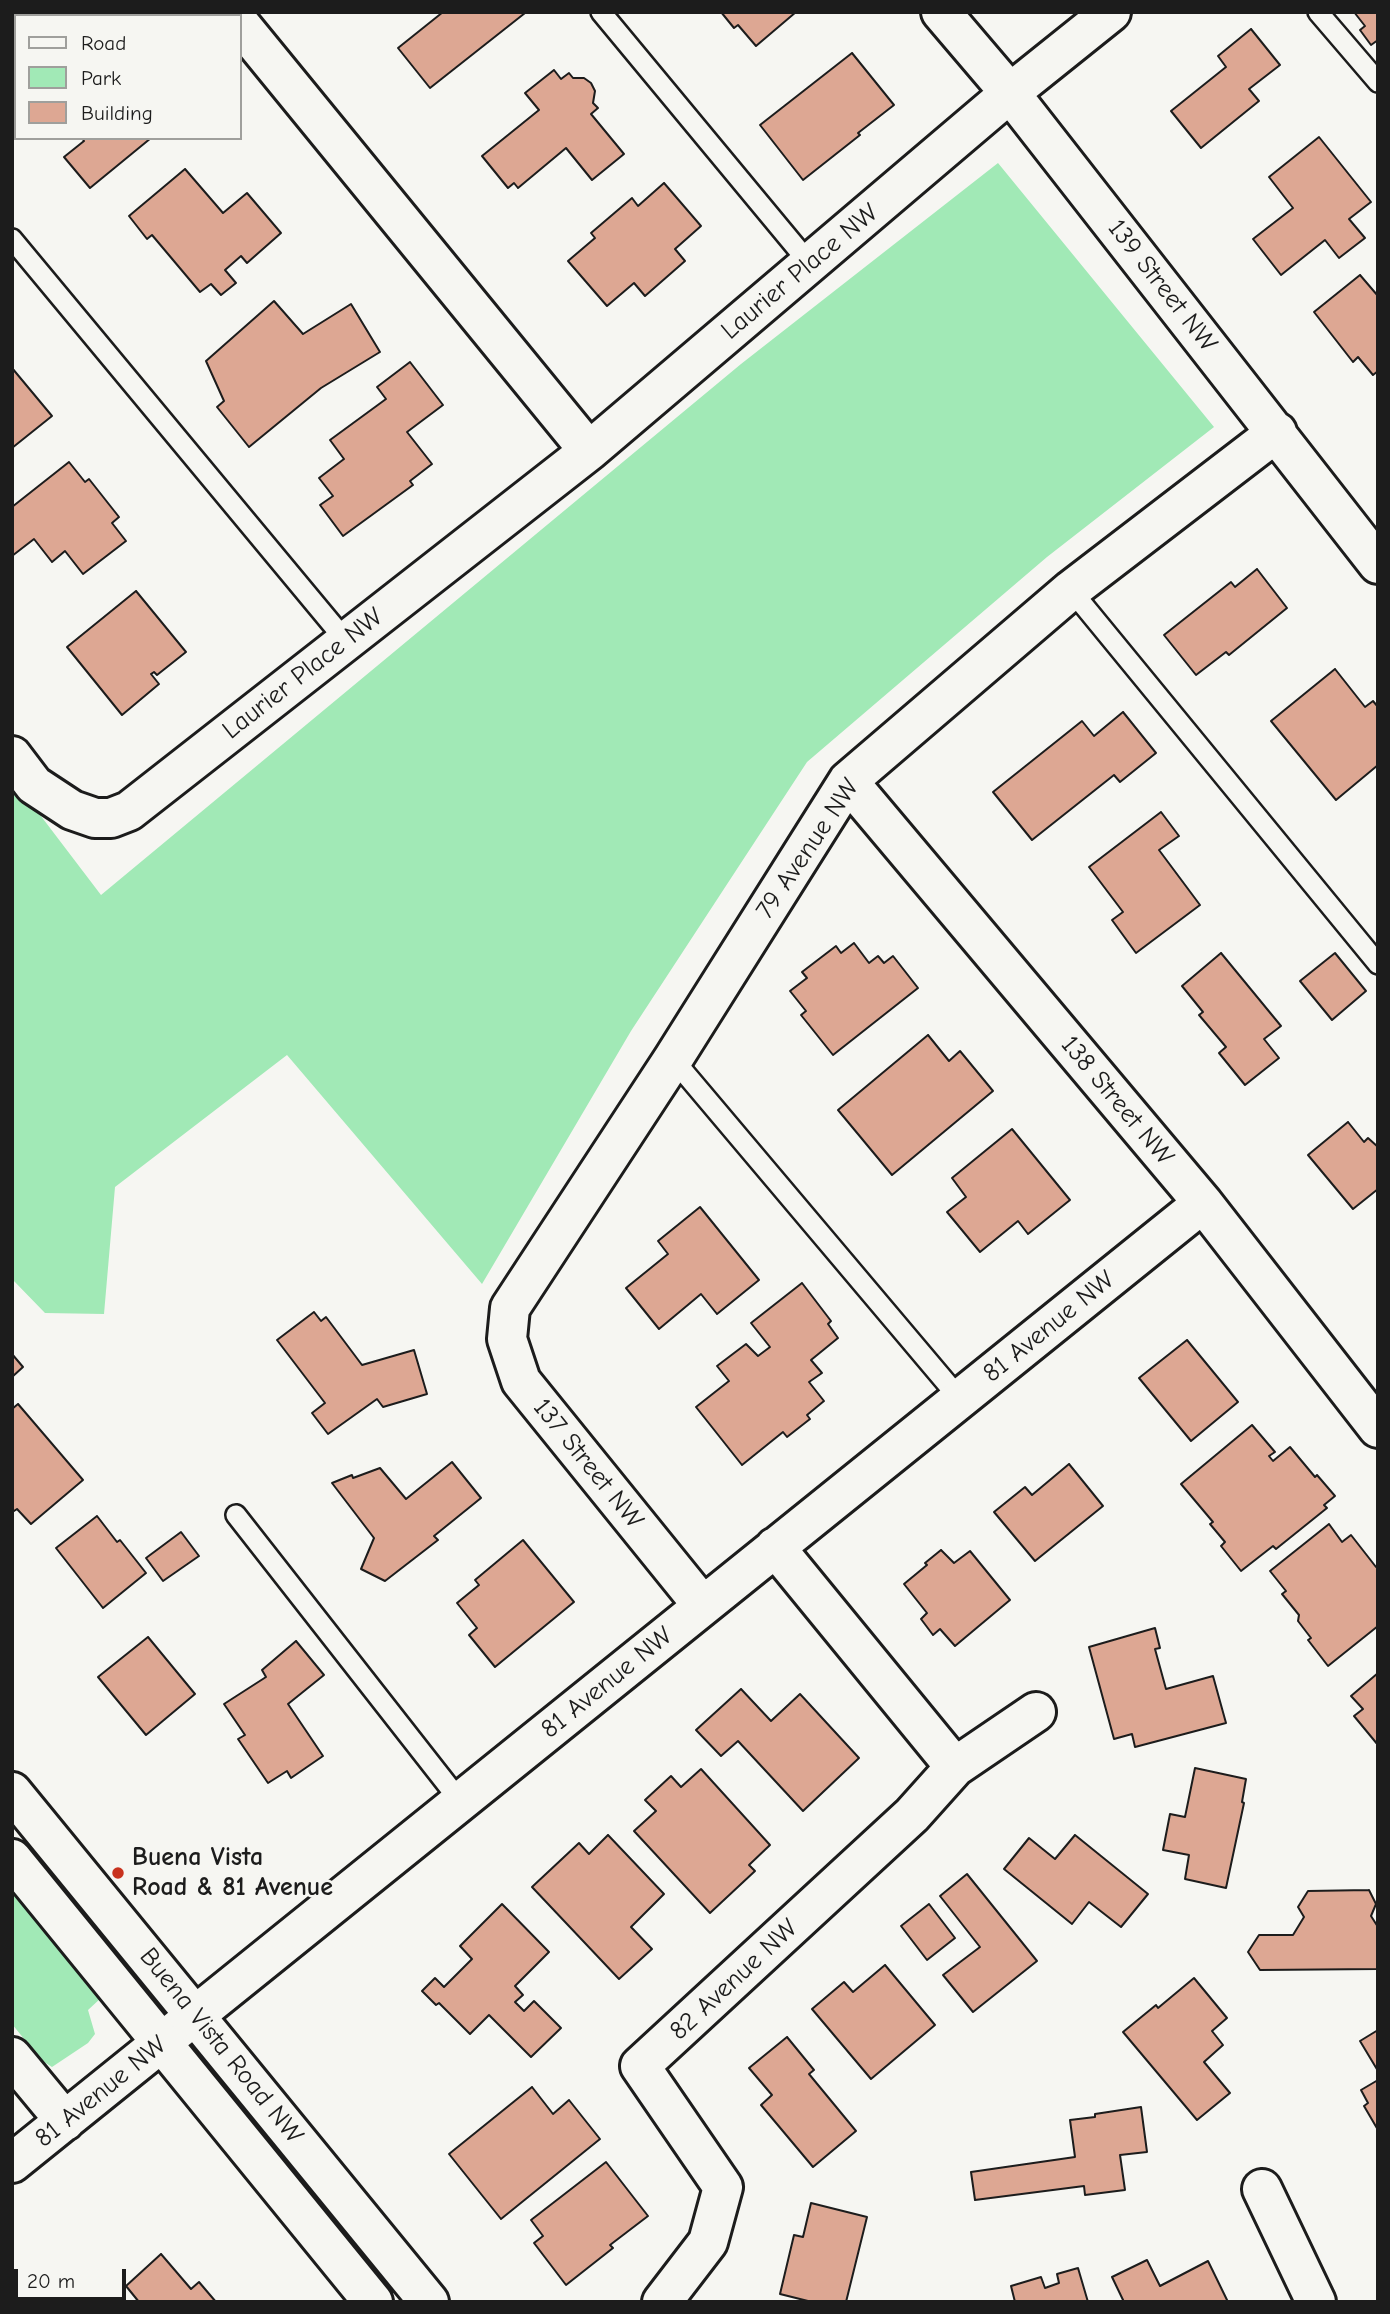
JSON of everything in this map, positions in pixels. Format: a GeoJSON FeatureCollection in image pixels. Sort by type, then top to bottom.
{"type":"FeatureCollection","features":[{"type":"Feature","properties":{"kind":"street","name":"139 Street NW"},"geometry":{"type":"LineString","coordinates":[[941,12],[1010,93],[1378,564]]}},
{"type":"Feature","properties":{"kind":"street","name":"Laurier Place NW"},"geometry":{"type":"LineString","coordinates":[[12,756],[34,785],[72,810],[95,818],[111,818],[129,811],[589,451],[1010,93],[1111,12]]}},
{"type":"Feature","properties":{"kind":"street"},"geometry":{"type":"LineString","coordinates":[[242,26],[589,451]]}},
{"type":"Feature","properties":{"kind":"street","name":"79 Avenue NW"},"geometry":{"type":"LineString","coordinates":[[510,1308],[673,1059],[848,781],[1072,590],[1276,432]]}},
{"type":"Feature","properties":{"kind":"street","name":"138 Street NW"},"geometry":{"type":"LineString","coordinates":[[848,781],[1203,1203],[1378,1428]]}},
{"type":"Feature","properties":{"kind":"street","name":"81 Avenue NW"},"geometry":{"type":"LineString","coordinates":[[12,2163],[1203,1203]]}},
{"type":"Feature","properties":{"kind":"street","name":"137 Street NW"},"geometry":{"type":"LineString","coordinates":[[510,1308],[507,1339],[521,1381],[703,1606]]}},
{"type":"Feature","properties":{"kind":"street"},"geometry":{"type":"LineString","coordinates":[[775,1547],[955,1767]]}},
{"type":"Feature","properties":{"kind":"street","name":"82 Avenue NW"},"geometry":{"type":"LineString","coordinates":[[662,2302],[708,2242],[723,2187],[640,2066],[912,1815],[955,1767],[1037,1712]]}},
{"type":"Feature","properties":{"kind":"street","name":"Buena Vista Road NW"},"geometry":{"type":"LineString","coordinates":[[12,1792],[429,2302]]}},
{"type":"Feature","properties":{"kind":"street","name":"Buena Vista Road NW"},"geometry":{"type":"LineString","coordinates":[[12,1859],[373,2302]]}},
{"type":"Feature","properties":{"kind":"street"},"geometry":{"type":"LineString","coordinates":[[12,2056],[65,2121]]}},
{"type":"Feature","properties":{"kind":"street"},"geometry":{"type":"LineString","coordinates":[[1262,2189],[1316,2302]]}},
{"type":"Feature","properties":{"kind":"lane"},"geometry":{"type":"LineString","coordinates":[[601,12],[810,264]]}},
{"type":"Feature","properties":{"kind":"lane"},"geometry":{"type":"LineString","coordinates":[[1318,12],[1378,82]]}},
{"type":"Feature","properties":{"kind":"lane"},"geometry":{"type":"LineString","coordinates":[[12,239],[346,641]]}},
{"type":"Feature","properties":{"kind":"lane"},"geometry":{"type":"LineString","coordinates":[[1072,590],[1378,964]]}},
{"type":"Feature","properties":{"kind":"lane"},"geometry":{"type":"LineString","coordinates":[[673,1059],[960,1399]]}},
{"type":"Feature","properties":{"kind":"lane"},"geometry":{"type":"LineString","coordinates":[[236,1515],[460,1801]]}},
{"type":"Feature","properties":{"kind":"green space"},"geometry":{"type":"Polygon","coordinates":[[[998,163],[1214,427],[1047,557],[807,762],[631,1031],[482,1284],[287,1055],[115,1187],[104,1314],[45,1313],[12,1279],[12,778],[101,895],[741,364],[998,163]]]}},
{"type":"Feature","properties":{"kind":"green space"},"geometry":{"type":"Polygon","coordinates":[[[12,1890],[101,1998],[88,2010],[95,2034],[88,2043],[52,2067],[41,2060],[12,2024],[12,1890]]]}},
{"type":"Feature","properties":{"kind":"building"},"geometry":{"type":"Polygon","coordinates":[[[12,12],[90,12],[14,14],[12,73],[12,12]]]}},
{"type":"Feature","properties":{"kind":"building"},"geometry":{"type":"Polygon","coordinates":[[[443,12],[525,13],[430,88],[398,48],[443,12]]]}},
{"type":"Feature","properties":{"kind":"building"},"geometry":{"type":"Polygon","coordinates":[[[721,12],[796,12],[756,46],[738,25],[734,28],[721,12]]]}},
{"type":"Feature","properties":{"kind":"building"},"geometry":{"type":"Polygon","coordinates":[[[1354,12],[1378,12],[1378,40],[1371,45],[1360,30],[1365,26],[1354,12]]]}},
{"type":"Feature","properties":{"kind":"building"},"geometry":{"type":"Polygon","coordinates":[[[1251,29],[1280,65],[1249,89],[1259,101],[1201,148],[1171,111],[1226,67],[1218,56],[1251,29]]]}},
{"type":"Feature","properties":{"kind":"building"},"geometry":{"type":"Polygon","coordinates":[[[852,53],[894,105],[803,180],[760,125],[852,53]]]}},
{"type":"Feature","properties":{"kind":"building"},"geometry":{"type":"Polygon","coordinates":[[[554,70],[561,79],[569,73],[573,78],[584,78],[591,83],[595,91],[593,103],[598,108],[591,114],[624,154],[592,180],[566,148],[518,188],[514,183],[508,188],[482,156],[539,110],[525,93],[554,70]]]}},
{"type":"Feature","properties":{"kind":"building"},"geometry":{"type":"Polygon","coordinates":[[[1319,137],[1371,202],[1349,219],[1365,238],[1339,258],[1325,240],[1281,275],[1253,239],[1293,208],[1269,177],[1319,137]]]}},
{"type":"Feature","properties":{"kind":"building"},"geometry":{"type":"Polygon","coordinates":[[[149,140],[90,188],[64,157],[84,141],[149,140]]]}},
{"type":"Feature","properties":{"kind":"building"},"geometry":{"type":"Polygon","coordinates":[[[185,169],[223,213],[247,193],[281,233],[247,263],[241,256],[225,270],[236,283],[221,295],[211,284],[200,292],[152,235],[147,239],[129,216],[185,169]]]}},
{"type":"Feature","properties":{"kind":"building"},"geometry":{"type":"Polygon","coordinates":[[[664,183],[701,226],[675,249],[685,261],[645,296],[634,283],[607,306],[568,261],[595,238],[591,233],[632,198],[638,206],[664,183]]]}},
{"type":"Feature","properties":{"kind":"building"},"geometry":{"type":"Polygon","coordinates":[[[1360,275],[1378,296],[1378,371],[1373,375],[1358,357],[1353,362],[1314,312],[1360,275]]]}},
{"type":"Feature","properties":{"kind":"building"},"geometry":{"type":"Polygon","coordinates":[[[274,301],[303,334],[351,304],[380,352],[321,388],[249,447],[217,407],[224,401],[206,361],[274,301]]]}},
{"type":"Feature","properties":{"kind":"building"},"geometry":{"type":"Polygon","coordinates":[[[410,362],[443,405],[407,432],[432,464],[410,481],[413,485],[343,536],[320,505],[333,496],[319,478],[344,459],[330,440],[386,399],[377,387],[410,362]]]}},
{"type":"Feature","properties":{"kind":"building"},"geometry":{"type":"Polygon","coordinates":[[[12,368],[52,416],[12,448],[12,368]]]}},
{"type":"Feature","properties":{"kind":"building"},"geometry":{"type":"Polygon","coordinates":[[[69,462],[85,482],[89,479],[119,517],[112,523],[126,541],[83,574],[65,551],[52,562],[34,539],[12,556],[12,507],[69,462]]]}},
{"type":"Feature","properties":{"kind":"building"},"geometry":{"type":"Polygon","coordinates":[[[1257,569],[1287,608],[1229,655],[1226,652],[1196,675],[1164,635],[1231,582],[1235,587],[1257,569]]]}},
{"type":"Feature","properties":{"kind":"building"},"geometry":{"type":"Polygon","coordinates":[[[136,591],[186,652],[157,675],[154,672],[151,674],[159,684],[122,715],[67,647],[136,591]]]}},
{"type":"Feature","properties":{"kind":"building"},"geometry":{"type":"Polygon","coordinates":[[[1335,669],[1365,707],[1373,701],[1378,707],[1378,765],[1336,800],[1271,721],[1335,669]]]}},
{"type":"Feature","properties":{"kind":"building"},"geometry":{"type":"Polygon","coordinates":[[[1123,712],[1156,753],[1120,782],[1114,775],[1032,840],[993,792],[1082,721],[1094,736],[1123,712]]]}},
{"type":"Feature","properties":{"kind":"building"},"geometry":{"type":"Polygon","coordinates":[[[1161,812],[1179,836],[1159,850],[1200,905],[1136,953],[1112,920],[1123,912],[1089,867],[1161,812]]]}},
{"type":"Feature","properties":{"kind":"building"},"geometry":{"type":"Polygon","coordinates":[[[854,943],[869,963],[878,956],[884,963],[893,956],[918,988],[833,1055],[801,1015],[806,1011],[790,991],[807,978],[802,972],[836,946],[841,953],[854,943]]]}},
{"type":"Feature","properties":{"kind":"building"},"geometry":{"type":"Polygon","coordinates":[[[1221,953],[1281,1026],[1264,1039],[1279,1058],[1245,1085],[1219,1053],[1226,1047],[1199,1015],[1203,1012],[1182,986],[1221,953]]]}},
{"type":"Feature","properties":{"kind":"building"},"geometry":{"type":"Polygon","coordinates":[[[1335,953],[1366,991],[1332,1020],[1300,981],[1335,953]]]}},
{"type":"Feature","properties":{"kind":"building"},"geometry":{"type":"Polygon","coordinates":[[[928,1035],[949,1061],[960,1051],[993,1091],[892,1175],[838,1110],[928,1035]]]}},
{"type":"Feature","properties":{"kind":"building"},"geometry":{"type":"Polygon","coordinates":[[[1348,1122],[1364,1142],[1368,1138],[1378,1147],[1378,1189],[1353,1209],[1308,1155],[1348,1122]]]}},
{"type":"Feature","properties":{"kind":"building"},"geometry":{"type":"Polygon","coordinates":[[[1012,1129],[1070,1200],[1028,1234],[1018,1221],[980,1252],[947,1212],[966,1197],[952,1178],[1012,1129]]]}},
{"type":"Feature","properties":{"kind":"building"},"geometry":{"type":"Polygon","coordinates":[[[700,1207],[759,1280],[717,1314],[701,1294],[659,1329],[626,1288],[668,1254],[658,1241],[700,1207]]]}},
{"type":"Feature","properties":{"kind":"building"},"geometry":{"type":"Polygon","coordinates":[[[802,1283],[831,1321],[828,1324],[838,1338],[811,1360],[822,1373],[809,1382],[824,1401],[807,1415],[810,1419],[787,1437],[783,1432],[742,1465],[696,1407],[729,1381],[717,1366],[746,1344],[758,1356],[770,1347],[751,1323],[802,1283]]]}},
{"type":"Feature","properties":{"kind":"building"},"geometry":{"type":"Polygon","coordinates":[[[314,1312],[321,1321],[326,1317],[362,1365],[414,1350],[427,1394],[383,1407],[377,1399],[328,1434],[312,1413],[325,1403],[277,1340],[314,1312]]]}},
{"type":"Feature","properties":{"kind":"building"},"geometry":{"type":"Polygon","coordinates":[[[1187,1340],[1238,1402],[1191,1441],[1139,1378],[1187,1340]]]}},
{"type":"Feature","properties":{"kind":"building"},"geometry":{"type":"Polygon","coordinates":[[[12,1354],[23,1367],[12,1377],[12,1354]]]}},
{"type":"Feature","properties":{"kind":"building"},"geometry":{"type":"Polygon","coordinates":[[[18,1404],[83,1480],[31,1524],[17,1509],[12,1509],[12,1409],[18,1404]]]}},
{"type":"Feature","properties":{"kind":"building"},"geometry":{"type":"Polygon","coordinates":[[[1252,1425],[1275,1452],[1269,1456],[1273,1461],[1290,1447],[1335,1496],[1324,1505],[1327,1508],[1276,1549],[1273,1546],[1241,1571],[1221,1546],[1225,1542],[1210,1524],[1213,1522],[1181,1484],[1252,1425]]]}},
{"type":"Feature","properties":{"kind":"building"},"geometry":{"type":"Polygon","coordinates":[[[452,1462],[481,1498],[434,1536],[438,1540],[385,1581],[361,1569],[374,1538],[332,1483],[380,1468],[406,1499],[452,1462]]]}},
{"type":"Feature","properties":{"kind":"building"},"geometry":{"type":"Polygon","coordinates":[[[1069,1464],[1103,1506],[1035,1561],[994,1512],[1025,1487],[1032,1495],[1069,1464]]]}},
{"type":"Feature","properties":{"kind":"building"},"geometry":{"type":"Polygon","coordinates":[[[97,1516],[146,1573],[103,1608],[56,1548],[97,1516]]]}},
{"type":"Feature","properties":{"kind":"building"},"geometry":{"type":"Polygon","coordinates":[[[1329,1524],[1342,1542],[1351,1535],[1376,1567],[1378,1565],[1378,1626],[1328,1666],[1308,1640],[1311,1638],[1298,1621],[1299,1615],[1282,1594],[1286,1591],[1270,1571],[1329,1524]]]}},
{"type":"Feature","properties":{"kind":"building"},"geometry":{"type":"Polygon","coordinates":[[[181,1532],[199,1556],[163,1581],[146,1558],[181,1532]]]}},
{"type":"Feature","properties":{"kind":"building"},"geometry":{"type":"Polygon","coordinates":[[[523,1540],[574,1602],[495,1667],[469,1635],[477,1628],[457,1603],[479,1585],[475,1580],[523,1540]]]}},
{"type":"Feature","properties":{"kind":"building"},"geometry":{"type":"Polygon","coordinates":[[[941,1550],[954,1563],[970,1551],[1010,1600],[955,1646],[940,1629],[933,1635],[921,1619],[927,1613],[904,1584],[941,1550]]]}},
{"type":"Feature","properties":{"kind":"building"},"geometry":{"type":"Polygon","coordinates":[[[1155,1628],[1160,1648],[1155,1649],[1166,1689],[1213,1676],[1226,1723],[1135,1747],[1132,1734],[1114,1739],[1089,1647],[1155,1628]]]}},
{"type":"Feature","properties":{"kind":"building"},"geometry":{"type":"Polygon","coordinates":[[[148,1637],[195,1694],[146,1735],[98,1677],[148,1637]]]}},
{"type":"Feature","properties":{"kind":"building"},"geometry":{"type":"Polygon","coordinates":[[[296,1641],[324,1675],[288,1704],[323,1756],[291,1778],[287,1771],[268,1783],[238,1739],[245,1735],[224,1704],[266,1677],[262,1670],[296,1641]]]}},
{"type":"Feature","properties":{"kind":"building"},"geometry":{"type":"Polygon","coordinates":[[[1378,1673],[1378,1745],[1354,1716],[1363,1709],[1351,1696],[1378,1673]]]}},
{"type":"Feature","properties":{"kind":"building"},"geometry":{"type":"Polygon","coordinates":[[[741,1689],[771,1721],[800,1694],[859,1758],[803,1811],[738,1741],[721,1756],[696,1730],[741,1689]]]}},
{"type":"Feature","properties":{"kind":"building"},"geometry":{"type":"Polygon","coordinates":[[[1195,1768],[1246,1779],[1244,1803],[1226,1888],[1185,1879],[1189,1855],[1163,1850],[1170,1814],[1185,1817],[1195,1768]]]}},
{"type":"Feature","properties":{"kind":"building"},"geometry":{"type":"Polygon","coordinates":[[[701,1769],[770,1845],[749,1865],[755,1871],[710,1913],[634,1831],[656,1811],[645,1800],[671,1776],[681,1787],[701,1769]]]}},
{"type":"Feature","properties":{"kind":"building"},"geometry":{"type":"Polygon","coordinates":[[[608,1835],[664,1894],[631,1927],[652,1949],[619,1979],[532,1887],[579,1843],[589,1854],[608,1835]]]}},
{"type":"Feature","properties":{"kind":"building"},"geometry":{"type":"Polygon","coordinates":[[[1075,1835],[1148,1894],[1121,1927],[1089,1902],[1072,1924],[1004,1869],[1029,1838],[1055,1859],[1075,1835]]]}},
{"type":"Feature","properties":{"kind":"building"},"geometry":{"type":"Polygon","coordinates":[[[967,1874],[1037,1961],[973,2012],[943,1975],[980,1947],[940,1896],[967,1874]]]}},
{"type":"Feature","properties":{"kind":"building"},"geometry":{"type":"Polygon","coordinates":[[[1369,1890],[1376,1904],[1371,1916],[1378,1927],[1378,1969],[1260,1970],[1248,1952],[1259,1935],[1293,1935],[1304,1917],[1298,1907],[1308,1891],[1369,1890]]]}},
{"type":"Feature","properties":{"kind":"building"},"geometry":{"type":"Polygon","coordinates":[[[502,1904],[549,1952],[515,1986],[523,1995],[515,2002],[524,2011],[534,2001],[561,2028],[531,2057],[489,2015],[470,2034],[439,2003],[436,2005],[422,1991],[435,1978],[444,1987],[472,1959],[460,1946],[502,1904]]]}},
{"type":"Feature","properties":{"kind":"building"},"geometry":{"type":"Polygon","coordinates":[[[929,1904],[955,1938],[927,1960],[901,1926],[929,1904]]]}},
{"type":"Feature","properties":{"kind":"building"},"geometry":{"type":"Polygon","coordinates":[[[885,1965],[935,2025],[871,2079],[812,2009],[844,1982],[853,1992],[885,1965]]]}},
{"type":"Feature","properties":{"kind":"building"},"geometry":{"type":"Polygon","coordinates":[[[1194,1978],[1227,2018],[1212,2031],[1223,2045],[1204,2062],[1230,2093],[1197,2120],[1123,2032],[1194,1978]]]}},
{"type":"Feature","properties":{"kind":"building"},"geometry":{"type":"Polygon","coordinates":[[[1378,2030],[1378,2071],[1360,2041],[1378,2030]]]}},
{"type":"Feature","properties":{"kind":"building"},"geometry":{"type":"Polygon","coordinates":[[[787,2037],[814,2070],[809,2074],[856,2131],[813,2167],[761,2105],[772,2095],[749,2068],[787,2037]]]}},
{"type":"Feature","properties":{"kind":"building"},"geometry":{"type":"Polygon","coordinates":[[[1378,2080],[1378,2130],[1364,2106],[1368,2103],[1361,2090],[1378,2080]]]}},
{"type":"Feature","properties":{"kind":"building"},"geometry":{"type":"Polygon","coordinates":[[[532,2087],[553,2114],[569,2100],[600,2139],[501,2219],[449,2154],[532,2087]]]}},
{"type":"Feature","properties":{"kind":"building"},"geometry":{"type":"Polygon","coordinates":[[[1141,2107],[1147,2152],[1120,2155],[1125,2190],[1085,2195],[1084,2186],[975,2200],[971,2172],[1075,2157],[1070,2120],[1141,2107]]]}},
{"type":"Feature","properties":{"kind":"building"},"geometry":{"type":"Polygon","coordinates":[[[606,2162],[648,2216],[610,2245],[613,2248],[566,2285],[534,2243],[543,2236],[531,2220],[606,2162]]]}},
{"type":"Feature","properties":{"kind":"building"},"geometry":{"type":"Polygon","coordinates":[[[811,2203],[867,2217],[846,2302],[812,2302],[780,2294],[794,2235],[803,2237],[811,2203]]]}},
{"type":"Feature","properties":{"kind":"building"},"geometry":{"type":"Polygon","coordinates":[[[161,2254],[191,2289],[199,2282],[216,2302],[139,2302],[126,2286],[161,2254]]]}},
{"type":"Feature","properties":{"kind":"building"},"geometry":{"type":"Polygon","coordinates":[[[1147,2260],[1160,2286],[1208,2261],[1228,2302],[1124,2302],[1112,2277],[1147,2260]]]}},
{"type":"Feature","properties":{"kind":"building"},"geometry":{"type":"Polygon","coordinates":[[[1078,2268],[1088,2302],[1015,2302],[1011,2286],[1041,2277],[1045,2288],[1059,2283],[1057,2274],[1078,2268]]]}},
{"type":"Feature","properties":{"kind":"place","name":"Buena Vista Road & 81 Avenue"},"geometry":{"type":"Point","coordinates":[118,1873]}}]}
